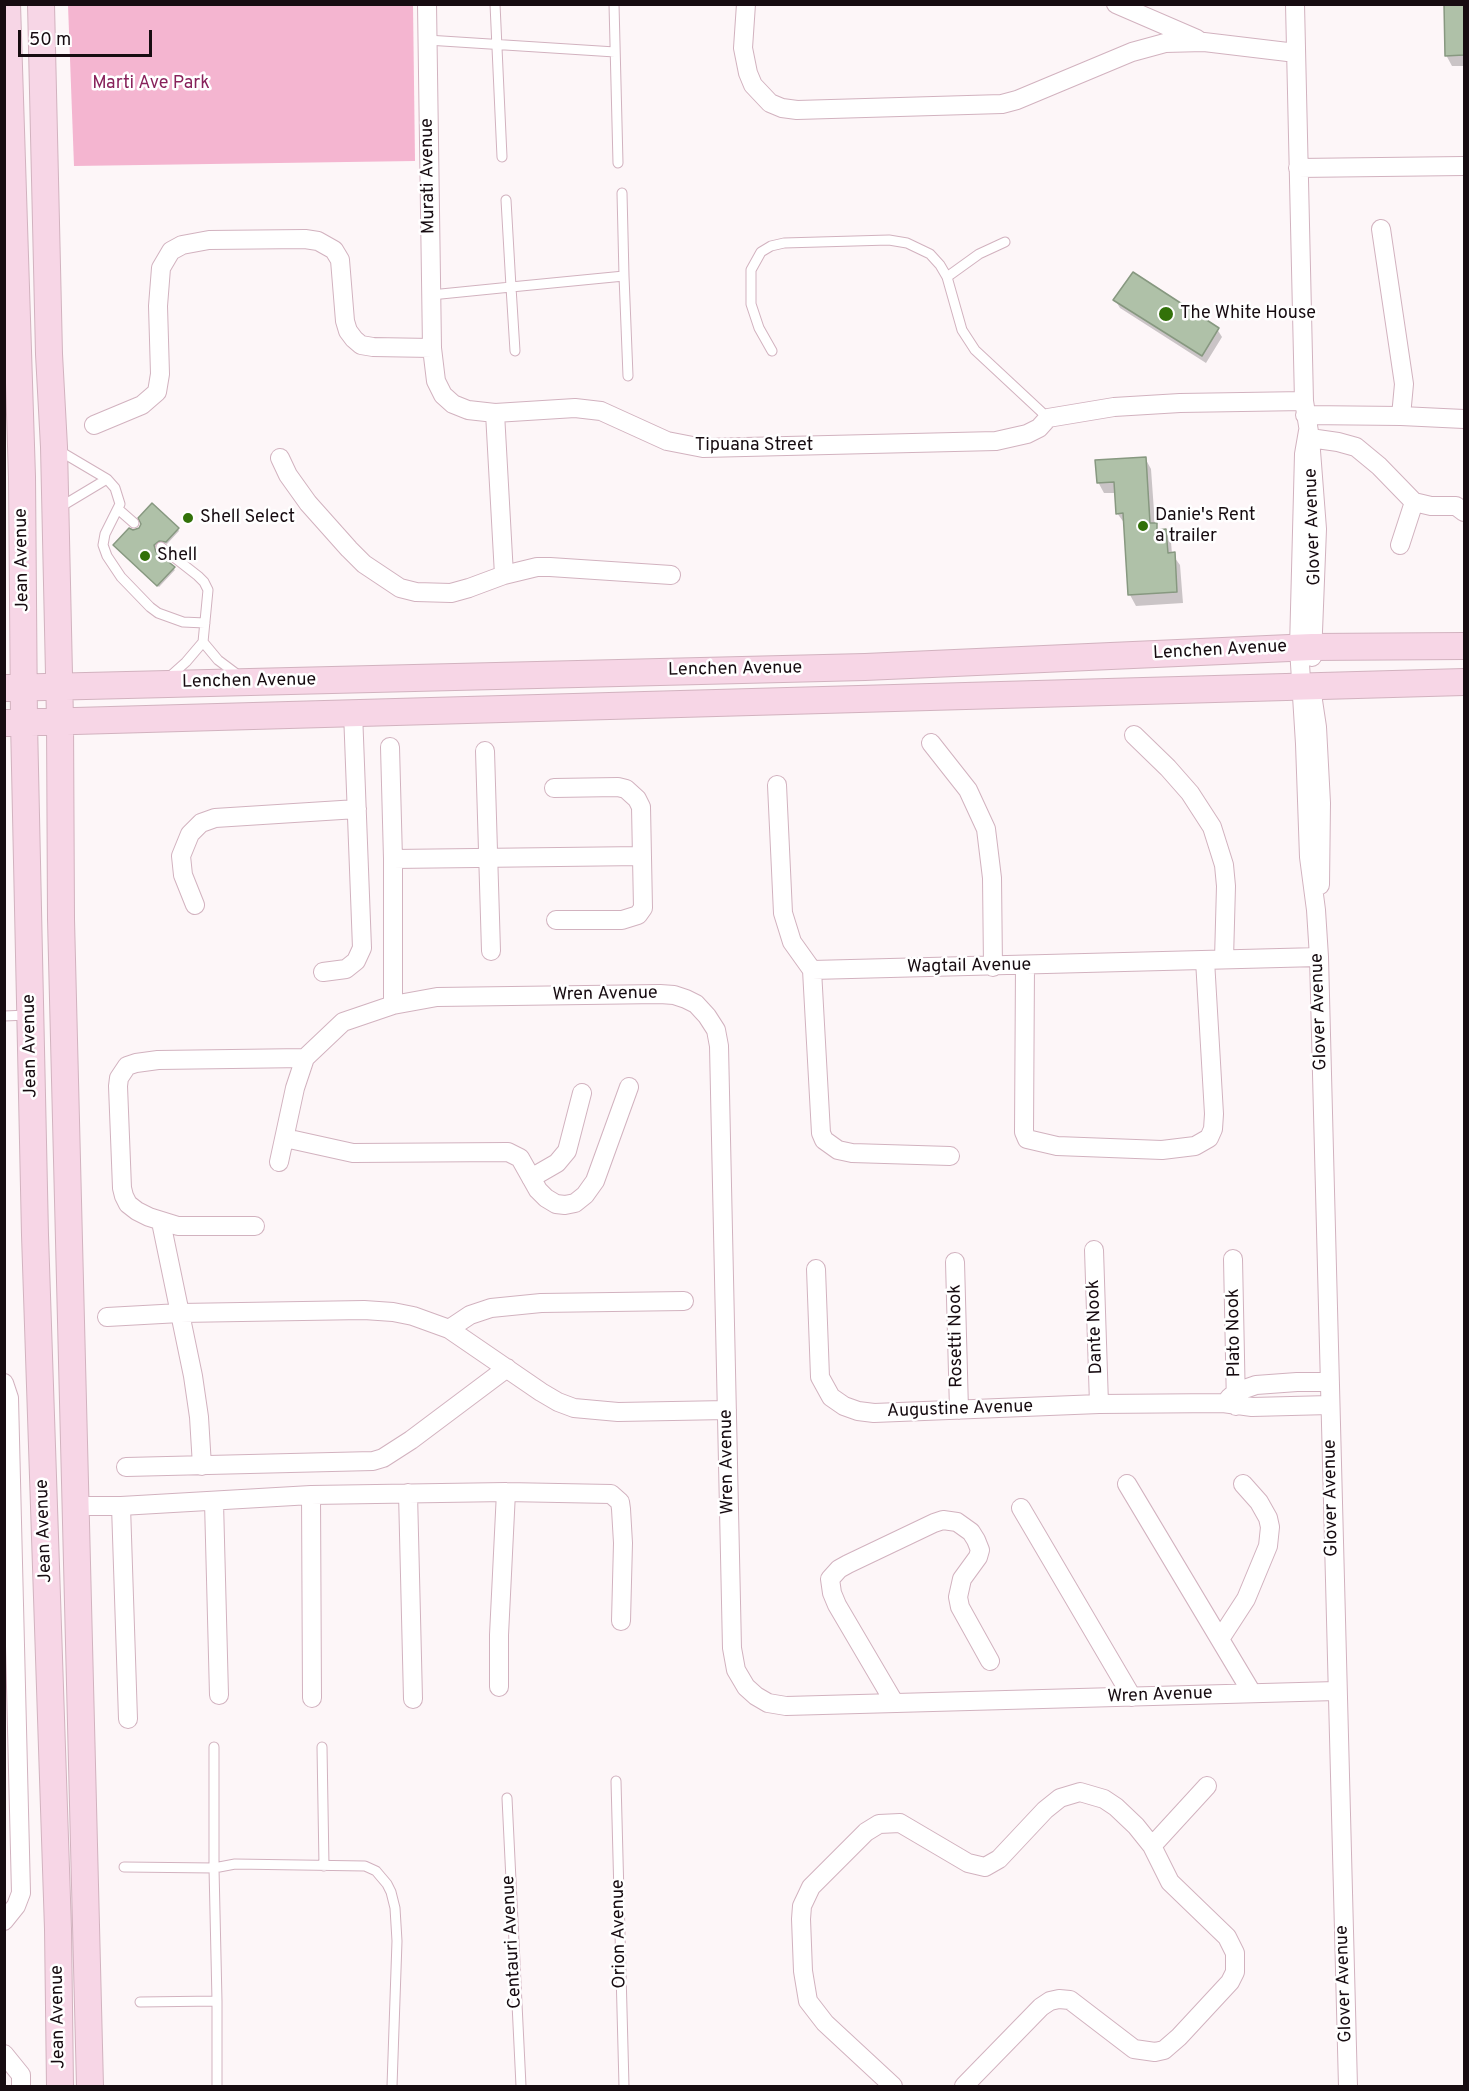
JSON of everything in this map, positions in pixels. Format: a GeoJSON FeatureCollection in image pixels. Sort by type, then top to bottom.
{"type":"FeatureCollection","features":[{"type":"Feature","properties":{"kind":"main road","name":"Jean Avenue"},"geometry":{"type":"LineString","coordinates":[[7,4],[11,301],[16,412],[14,722],[30,1015],[58,1929],[60,2086]]}},
{"type":"Feature","properties":{"kind":"main road","name":"Jean Avenue"},"geometry":{"type":"LineString","coordinates":[[41,4],[49,354],[54,447],[60,720],[61,919],[90,2086]]}},
{"type":"Feature","properties":{"kind":"main road"},"geometry":{"type":"LineString","coordinates":[[16,412],[28,411],[36,406],[49,354]]}},
{"type":"Feature","properties":{"kind":"main road","name":"Lenchen Avenue"},"geometry":{"type":"LineString","coordinates":[[14,688],[865,667],[1306,647],[1464,646]]}},
{"type":"Feature","properties":{"kind":"main road","name":"Lenchen Avenue"},"geometry":{"type":"LineString","coordinates":[[14,722],[1464,682]]}},
{"type":"Feature","properties":{"kind":"main road"},"geometry":{"type":"LineString","coordinates":[[30,1015],[46,1012],[51,1003],[50,944],[55,928],[61,919]]}},
{"type":"Feature","properties":{"kind":"main road"},"geometry":{"type":"LineString","coordinates":[[58,1929],[86,1928]]}},
{"type":"Feature","properties":{"kind":"street","name":"Murati Avenue"},"geometry":{"type":"LineString","coordinates":[[427,4],[432,348]]}},
{"type":"Feature","properties":{"kind":"street"},"geometry":{"type":"LineString","coordinates":[[746,4],[743,48],[747,73],[753,85],[770,104],[797,110],[1002,104],[1153,45],[1178,42],[1204,42],[1296,53]]}},
{"type":"Feature","properties":{"kind":"street"},"geometry":{"type":"LineString","coordinates":[[1116,4],[1204,42]]}},
{"type":"Feature","properties":{"kind":"street","name":"Glover Avenue"},"geometry":{"type":"LineString","coordinates":[[1295,4],[1307,425],[1300,552],[1306,647],[1306,688],[1317,727],[1322,803],[1322,857],[1316,910],[1348,2086]]}},
{"type":"Feature","properties":{"kind":"street"},"geometry":{"type":"LineString","coordinates":[[1298,168],[1464,166]]}},
{"type":"Feature","properties":{"kind":"street"},"geometry":{"type":"LineString","coordinates":[[1381,229],[1404,384],[1401,416]]}},
{"type":"Feature","properties":{"kind":"street"},"geometry":{"type":"LineString","coordinates":[[94,425],[142,405],[157,392],[160,374],[158,306],[161,268],[171,251],[182,245],[209,240],[306,239],[326,244],[334,250],[340,260],[345,321],[354,339],[361,345],[373,347],[432,348]]}},
{"type":"Feature","properties":{"kind":"street","name":"Tipuana Street"},"geometry":{"type":"LineString","coordinates":[[432,348],[436,381],[443,395],[453,404],[468,410],[495,412],[575,408],[601,411],[668,441],[703,448],[996,441],[1027,434],[1038,428],[1048,418],[1130,405],[1307,425]]}},
{"type":"Feature","properties":{"kind":"street"},"geometry":{"type":"LineString","coordinates":[[495,412],[504,575]]}},
{"type":"Feature","properties":{"kind":"street"},"geometry":{"type":"LineString","coordinates":[[1307,425],[1401,416],[1464,419]]}},
{"type":"Feature","properties":{"kind":"street"},"geometry":{"type":"LineString","coordinates":[[1307,425],[1338,442],[1356,447],[1379,466],[1414,502],[1431,506],[1456,506],[1464,512]]}},
{"type":"Feature","properties":{"kind":"street"},"geometry":{"type":"LineString","coordinates":[[280,458],[296,488],[349,549],[364,564],[400,588],[416,592],[451,593],[523,569],[543,567],[671,575]]}},
{"type":"Feature","properties":{"kind":"street"},"geometry":{"type":"LineString","coordinates":[[1400,545],[1414,502]]}},
{"type":"Feature","properties":{"kind":"street"},"geometry":{"type":"LineString","coordinates":[[323,972],[346,969],[356,961],[362,948],[353,712]]}},
{"type":"Feature","properties":{"kind":"street"},"geometry":{"type":"LineString","coordinates":[[1025,966],[1024,1132],[1027,1139],[1057,1146],[1162,1150],[1195,1146],[1209,1138],[1214,1114],[1214,959],[1225,876],[1220,848],[1212,827],[1182,785],[1134,735]]}},
{"type":"Feature","properties":{"kind":"street"},"geometry":{"type":"LineString","coordinates":[[931,743],[968,790],[986,829],[992,878],[993,967]]}},
{"type":"Feature","properties":{"kind":"street"},"geometry":{"type":"LineString","coordinates":[[390,747],[393,1005]]}},
{"type":"Feature","properties":{"kind":"street"},"geometry":{"type":"LineString","coordinates":[[485,751],[491,951]]}},
{"type":"Feature","properties":{"kind":"street"},"geometry":{"type":"LineString","coordinates":[[777,785],[783,913],[792,942],[812,970],[821,1133],[824,1140],[838,1150],[852,1153],[950,1156]]}},
{"type":"Feature","properties":{"kind":"street"},"geometry":{"type":"LineString","coordinates":[[554,788],[618,787],[633,794],[641,807],[643,908],[638,915],[631,918],[608,921],[556,920]]}},
{"type":"Feature","properties":{"kind":"street"},"geometry":{"type":"LineString","coordinates":[[195,905],[183,875],[181,856],[190,834],[201,823],[215,818],[357,809]]}},
{"type":"Feature","properties":{"kind":"street"},"geometry":{"type":"LineString","coordinates":[[393,859],[489,856],[642,856]]}},
{"type":"Feature","properties":{"kind":"street","name":"Wagtail Avenue"},"geometry":{"type":"LineString","coordinates":[[812,970],[1318,957]]}},
{"type":"Feature","properties":{"kind":"street","name":"Wren Avenue"},"geometry":{"type":"LineString","coordinates":[[305,1058],[343,1022],[393,1005],[437,997],[660,994],[686,999],[707,1016],[716,1030],[721,1079],[732,1648],[736,1670],[756,1696],[768,1703],[786,1706],[1336,1691]]}},
{"type":"Feature","properties":{"kind":"street"},"geometry":{"type":"LineString","coordinates":[[255,1227],[178,1226],[161,1222],[137,1211],[128,1203],[124,1196],[118,1086],[122,1071],[127,1066],[136,1063],[158,1060],[305,1058],[295,1088],[279,1162]]}},
{"type":"Feature","properties":{"kind":"street"},"geometry":{"type":"LineString","coordinates":[[285,1138],[353,1153],[508,1152],[520,1158],[538,1190],[556,1204],[565,1205],[575,1203],[585,1195],[599,1173],[629,1087]]}},
{"type":"Feature","properties":{"kind":"street"},"geometry":{"type":"LineString","coordinates":[[531,1178],[557,1163],[567,1150],[582,1092]]}},
{"type":"Feature","properties":{"kind":"street"},"geometry":{"type":"LineString","coordinates":[[161,1222],[196,1393],[202,1466]]}},
{"type":"Feature","properties":{"kind":"street","name":"Dante Nook"},"geometry":{"type":"LineString","coordinates":[[1094,1250],[1098,1404]]}},
{"type":"Feature","properties":{"kind":"street","name":"Plato Nook"},"geometry":{"type":"LineString","coordinates":[[1232,1400],[1233,1259]]}},
{"type":"Feature","properties":{"kind":"street","name":"Rosetti Nook"},"geometry":{"type":"LineString","coordinates":[[955,1262],[959,1410]]}},
{"type":"Feature","properties":{"kind":"street","name":"Augustine Avenue"},"geometry":{"type":"LineString","coordinates":[[816,1269],[820,1377],[831,1397],[844,1406],[858,1411],[874,1413],[1232,1400],[1330,1405]]}},
{"type":"Feature","properties":{"kind":"street"},"geometry":{"type":"LineString","coordinates":[[449,1329],[470,1315],[491,1308],[541,1303],[684,1301]]}},
{"type":"Feature","properties":{"kind":"street"},"geometry":{"type":"LineString","coordinates":[[106,1317],[180,1313],[377,1310],[413,1316],[449,1329],[558,1402],[574,1408],[618,1412],[727,1410]]}},
{"type":"Feature","properties":{"kind":"street"},"geometry":{"type":"LineString","coordinates":[[126,1467],[373,1461],[383,1458],[411,1440],[507,1368]]}},
{"type":"Feature","properties":{"kind":"street","name":"Augustine Avenue"},"geometry":{"type":"LineString","coordinates":[[1232,1400],[1256,1385],[1330,1382]]}},
{"type":"Feature","properties":{"kind":"street"},"geometry":{"type":"LineString","coordinates":[[4,1383],[9,1398],[21,1893],[16,1906],[4,1921]]}},
{"type":"Feature","properties":{"kind":"street"},"geometry":{"type":"LineString","coordinates":[[1127,1484],[1252,1693]]}},
{"type":"Feature","properties":{"kind":"street"},"geometry":{"type":"LineString","coordinates":[[1220,1639],[1246,1599],[1269,1546],[1268,1518],[1243,1484]]}},
{"type":"Feature","properties":{"kind":"street"},"geometry":{"type":"LineString","coordinates":[[499,1687],[499,1635],[506,1492]]}},
{"type":"Feature","properties":{"kind":"street"},"geometry":{"type":"LineString","coordinates":[[408,1493],[413,1699]]}},
{"type":"Feature","properties":{"kind":"street"},"geometry":{"type":"LineString","coordinates":[[74,1506],[214,1502],[311,1495],[606,1493],[616,1497],[621,1509],[623,1543],[621,1621]]}},
{"type":"Feature","properties":{"kind":"street"},"geometry":{"type":"LineString","coordinates":[[311,1495],[312,1698]]}},
{"type":"Feature","properties":{"kind":"street"},"geometry":{"type":"LineString","coordinates":[[214,1502],[219,1695]]}},
{"type":"Feature","properties":{"kind":"street"},"geometry":{"type":"LineString","coordinates":[[122,1506],[128,1719]]}},
{"type":"Feature","properties":{"kind":"street"},"geometry":{"type":"LineString","coordinates":[[1021,1508],[1132,1697]]}},
{"type":"Feature","properties":{"kind":"street"},"geometry":{"type":"LineString","coordinates":[[894,1702],[837,1605],[830,1579],[839,1569],[848,1564],[934,1522],[943,1520],[957,1522],[971,1532],[976,1540],[980,1550],[978,1557],[962,1579],[958,1597],[960,1607],[990,1661]]}},
{"type":"Feature","properties":{"kind":"street"},"geometry":{"type":"LineString","coordinates":[[1152,1846],[1207,1786]]}},
{"type":"Feature","properties":{"kind":"street"},"geometry":{"type":"LineString","coordinates":[[893,2086],[819,2016],[808,2001],[805,1992],[801,1919],[805,1896],[811,1887],[866,1832],[879,1824],[900,1823],[968,1863],[985,1867],[999,1859],[1045,1810],[1060,1798],[1080,1792],[1098,1796],[1116,1807],[1136,1826],[1152,1846],[1170,1882],[1220,1929],[1236,1953],[1235,1972],[1221,1994],[1179,2037],[1164,2050],[1155,2052],[1134,2049],[1070,2000],[1050,2001],[1041,2007],[964,2086]]}},
{"type":"Feature","properties":{"kind":"street"},"geometry":{"type":"LineString","coordinates":[[4,2054],[21,2075],[21,2086]]}},
{"type":"Feature","properties":{"kind":"lane"},"geometry":{"type":"LineString","coordinates":[[495,4],[502,157]]}},
{"type":"Feature","properties":{"kind":"lane"},"geometry":{"type":"LineString","coordinates":[[614,4],[618,163]]}},
{"type":"Feature","properties":{"kind":"lane"},"geometry":{"type":"LineString","coordinates":[[427,40],[615,52]]}},
{"type":"Feature","properties":{"kind":"lane"},"geometry":{"type":"LineString","coordinates":[[622,193],[628,376]]}},
{"type":"Feature","properties":{"kind":"lane"},"geometry":{"type":"LineString","coordinates":[[506,200],[515,351]]}},
{"type":"Feature","properties":{"kind":"lane"},"geometry":{"type":"LineString","coordinates":[[772,351],[751,304],[750,283],[755,261],[761,252],[771,246],[784,243],[889,240],[907,243],[930,254],[947,277],[957,315],[968,341],[975,350],[1048,418]]}},
{"type":"Feature","properties":{"kind":"lane"},"geometry":{"type":"LineString","coordinates":[[947,277],[980,254],[1005,242]]}},
{"type":"Feature","properties":{"kind":"lane"},"geometry":{"type":"LineString","coordinates":[[431,295],[624,276]]}},
{"type":"Feature","properties":{"kind":"lane"},"geometry":{"type":"LineString","coordinates":[[54,447],[107,479],[115,488],[119,498],[118,509],[105,534],[103,545],[107,556],[121,577],[158,613],[183,622],[205,623]]}},
{"type":"Feature","properties":{"kind":"lane"},"geometry":{"type":"LineString","coordinates":[[55,511],[107,479]]}},
{"type":"Feature","properties":{"kind":"lane"},"geometry":{"type":"LineString","coordinates":[[118,509],[134,523]]}},
{"type":"Feature","properties":{"kind":"lane"},"geometry":{"type":"LineString","coordinates":[[161,684],[186,662],[203,642],[208,590],[204,582],[162,547]]}},
{"type":"Feature","properties":{"kind":"lane"},"geometry":{"type":"LineString","coordinates":[[203,642],[227,668],[249,682]]}},
{"type":"Feature","properties":{"kind":"lane"},"geometry":{"type":"LineString","coordinates":[[4,1016],[30,1015]]}},
{"type":"Feature","properties":{"kind":"lane"},"geometry":{"type":"LineString","coordinates":[[214,1747],[217,2086]]}},
{"type":"Feature","properties":{"kind":"lane"},"geometry":{"type":"LineString","coordinates":[[322,1747],[324,1866]]}},
{"type":"Feature","properties":{"kind":"lane","name":"Orion Avenue"},"geometry":{"type":"LineString","coordinates":[[616,1781],[624,2086]]}},
{"type":"Feature","properties":{"kind":"lane","name":"Centauri Avenue"},"geometry":{"type":"LineString","coordinates":[[507,1798],[521,2086]]}},
{"type":"Feature","properties":{"kind":"lane"},"geometry":{"type":"LineString","coordinates":[[124,1867],[214,1868],[236,1864],[365,1866],[376,1871],[391,1892],[395,1908],[397,1941],[392,2086]]}},
{"type":"Feature","properties":{"kind":"lane"},"geometry":{"type":"LineString","coordinates":[[140,2002],[218,2001]]}},
{"type":"Feature","properties":{"kind":"green space","name":"Marti Ave Park"},"geometry":{"type":"Polygon","coordinates":[[[68,5],[413,5],[415,161],[74,166],[68,5]]]}},
{"type":"Feature","properties":{"kind":"building"},"geometry":{"type":"Polygon","coordinates":[[[1444,4],[1464,4],[1464,55],[1445,56],[1444,4]]]}},
{"type":"Feature","properties":{"kind":"building","name":"The White House"},"geometry":{"type":"Polygon","coordinates":[[[1133,272],[1219,328],[1202,356],[1113,300],[1133,272]]]}},
{"type":"Feature","properties":{"kind":"building","name":"Danie's Rent a trailer"},"geometry":{"type":"Polygon","coordinates":[[[1146,457],[1150,523],[1157,523],[1157,530],[1166,529],[1168,553],[1175,552],[1177,592],[1128,595],[1123,513],[1116,514],[1114,482],[1097,483],[1095,460],[1146,457]]]}},
{"type":"Feature","properties":{"kind":"building"},"geometry":{"type":"Polygon","coordinates":[[[152,503],[179,528],[166,542],[159,541],[154,545],[156,552],[175,567],[157,586],[113,545],[129,528],[133,530],[139,528],[141,524],[138,518],[152,503]]]}},
{"type":"Feature","properties":{"kind":"place","name":"The White House"},"geometry":{"type":"Point","coordinates":[1166,314]}},
{"type":"Feature","properties":{"kind":"place","name":"Shell Select"},"geometry":{"type":"Point","coordinates":[188,518]}},
{"type":"Feature","properties":{"kind":"place","name":"Danie's Rent a trailer"},"geometry":{"type":"Point","coordinates":[1143,526]}},
{"type":"Feature","properties":{"kind":"place","name":"Shell"},"geometry":{"type":"Point","coordinates":[145,556]}}]}
